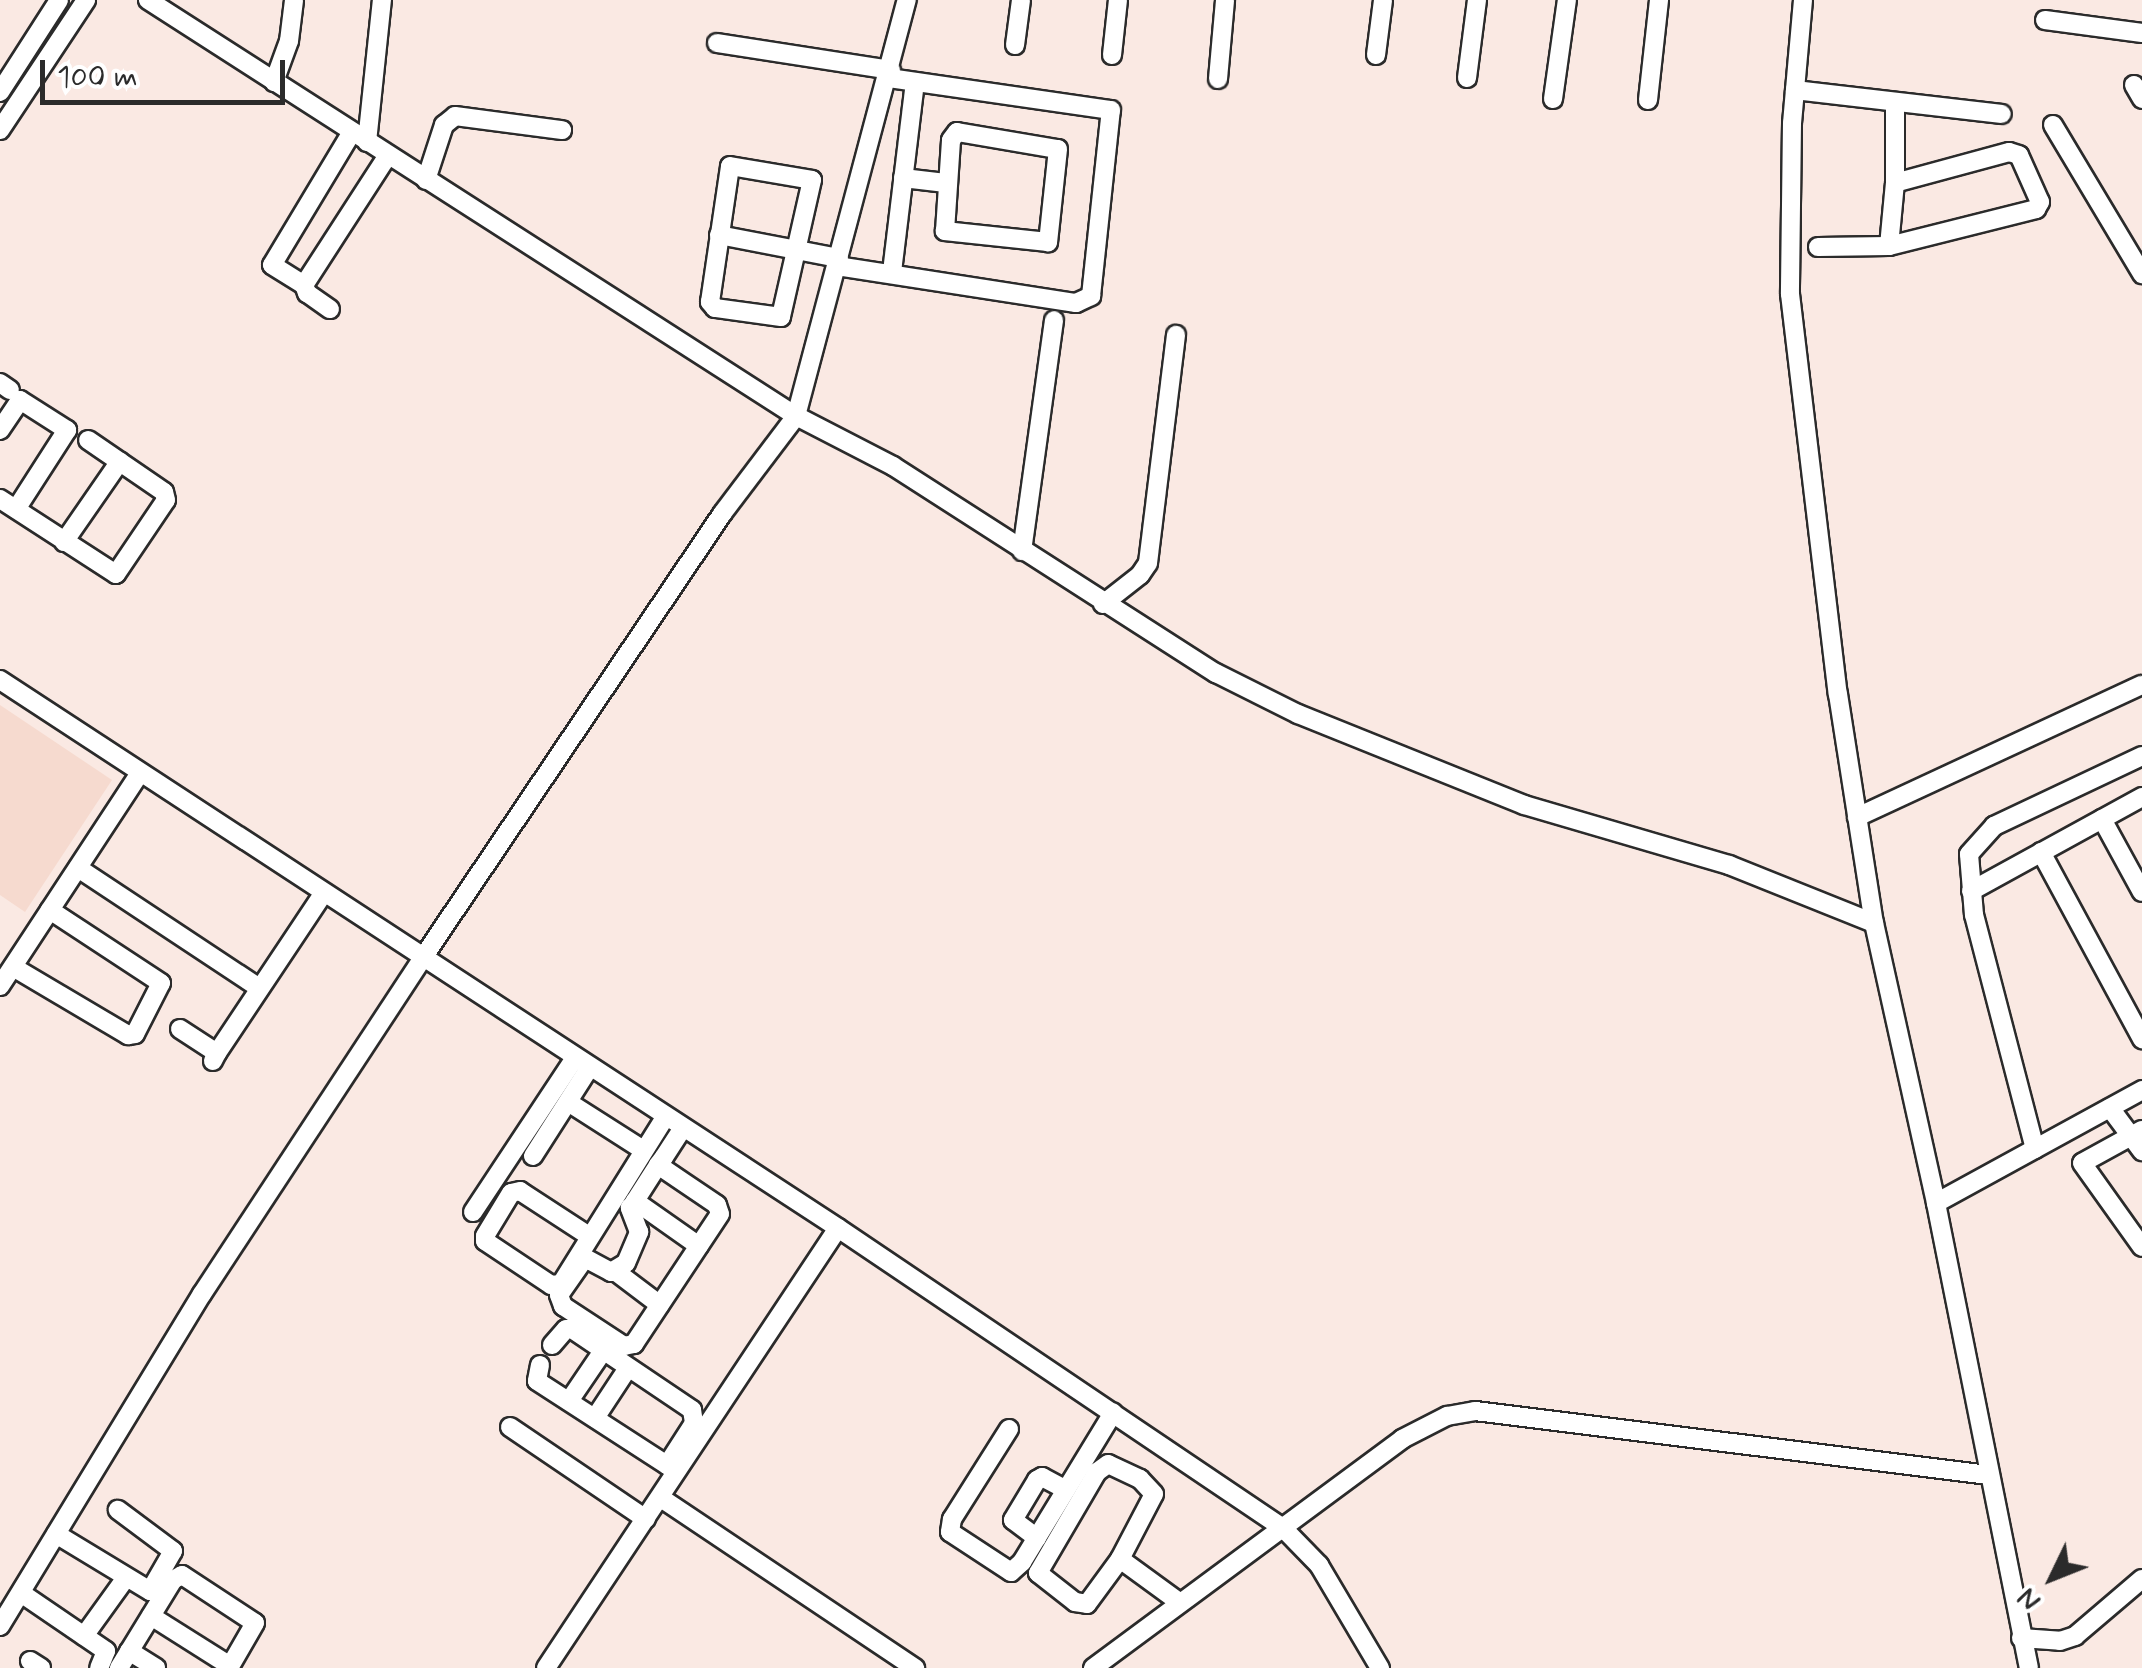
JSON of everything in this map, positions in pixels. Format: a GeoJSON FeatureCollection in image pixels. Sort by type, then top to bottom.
{"type":"FeatureCollection","features":[{"type":"Feature","properties":{"kind":"street"},"geometry":{"type":"LineString","coordinates":[[0,92],[59,0]]}},
{"type":"Feature","properties":{"kind":"street"},"geometry":{"type":"LineString","coordinates":[[0,130],[86,0]]}},
{"type":"Feature","properties":{"kind":"street"},"geometry":{"type":"LineString","coordinates":[[148,0],[796,416],[894,466],[1216,674],[1298,714],[1524,805],[1729,865],[1874,923]]}},
{"type":"Feature","properties":{"kind":"street"},"geometry":{"type":"LineString","coordinates":[[274,82],[289,41],[294,0]]}},
{"type":"Feature","properties":{"kind":"street"},"geometry":{"type":"LineString","coordinates":[[330,309],[307,293],[304,285],[272,265],[272,260],[359,137],[382,0]]}},
{"type":"Feature","properties":{"kind":"street"},"geometry":{"type":"LineString","coordinates":[[0,1626],[202,1294],[422,959],[722,514],[796,416],[890,74],[906,0]]}},
{"type":"Feature","properties":{"kind":"street"},"geometry":{"type":"LineString","coordinates":[[1015,45],[1022,0]]}},
{"type":"Feature","properties":{"kind":"street"},"geometry":{"type":"LineString","coordinates":[[1112,55],[1118,0]]}},
{"type":"Feature","properties":{"kind":"street"},"geometry":{"type":"LineString","coordinates":[[1218,79],[1226,0]]}},
{"type":"Feature","properties":{"kind":"street"},"geometry":{"type":"LineString","coordinates":[[1376,55],[1383,0]]}},
{"type":"Feature","properties":{"kind":"street"},"geometry":{"type":"LineString","coordinates":[[1467,78],[1477,0]]}},
{"type":"Feature","properties":{"kind":"street"},"geometry":{"type":"LineString","coordinates":[[1553,99],[1567,0]]}},
{"type":"Feature","properties":{"kind":"street"},"geometry":{"type":"LineString","coordinates":[[1648,100],[1659,0]]}},
{"type":"Feature","properties":{"kind":"street"},"geometry":{"type":"LineString","coordinates":[[1803,0],[1795,90],[1790,294],[1838,694],[1874,923],[1936,1203],[2029,1668]]}},
{"type":"Feature","properties":{"kind":"street"},"geometry":{"type":"LineString","coordinates":[[2046,20],[2142,32]]}},
{"type":"Feature","properties":{"kind":"street"},"geometry":{"type":"LineString","coordinates":[[717,43],[890,74],[915,82],[1110,110],[1094,280],[1091,296],[1076,303],[838,262],[799,249],[720,234]]}},
{"type":"Feature","properties":{"kind":"street"},"geometry":{"type":"LineString","coordinates":[[892,272],[915,82]]}},
{"type":"Feature","properties":{"kind":"street"},"geometry":{"type":"LineString","coordinates":[[1795,90],[2002,114]]}},
{"type":"Feature","properties":{"kind":"street"},"geometry":{"type":"LineString","coordinates":[[1888,246],[1895,184],[1895,102]]}},
{"type":"Feature","properties":{"kind":"street"},"geometry":{"type":"LineString","coordinates":[[426,180],[444,125],[455,116],[562,130]]}},
{"type":"Feature","properties":{"kind":"street"},"geometry":{"type":"LineString","coordinates":[[2054,125],[2142,274]]}},
{"type":"Feature","properties":{"kind":"street"},"geometry":{"type":"LineString","coordinates":[[957,132],[1058,148],[1050,238],[1039,243],[945,230],[946,183],[951,140],[957,132]]}},
{"type":"Feature","properties":{"kind":"street"},"geometry":{"type":"LineString","coordinates":[[1818,248],[1888,246],[2036,209],[2040,202],[2019,155],[2008,152],[1895,184]]}},
{"type":"Feature","properties":{"kind":"street"},"geometry":{"type":"LineString","coordinates":[[304,285],[388,156]]}},
{"type":"Feature","properties":{"kind":"street"},"geometry":{"type":"LineString","coordinates":[[730,166],[807,176],[812,184],[799,249],[784,316],[716,308],[710,302],[730,166]]}},
{"type":"Feature","properties":{"kind":"street"},"geometry":{"type":"LineString","coordinates":[[903,178],[946,183]]}},
{"type":"Feature","properties":{"kind":"street"},"geometry":{"type":"LineString","coordinates":[[1022,551],[1054,320]]}},
{"type":"Feature","properties":{"kind":"street"},"geometry":{"type":"LineString","coordinates":[[1103,604],[1140,576],[1148,563],[1176,335]]}},
{"type":"Feature","properties":{"kind":"street"},"geometry":{"type":"LineString","coordinates":[[0,430],[20,400],[68,430],[8,504],[108,572],[122,569],[166,500],[164,492],[88,440]]}},
{"type":"Feature","properties":{"kind":"street"},"geometry":{"type":"LineString","coordinates":[[64,542],[120,461]]}},
{"type":"Feature","properties":{"kind":"street"},"geometry":{"type":"LineString","coordinates":[[0,680],[838,1228],[1283,1528],[1319,1565],[1380,1668]]}},
{"type":"Feature","properties":{"kind":"street"},"geometry":{"type":"LineString","coordinates":[[1857,817],[2142,686]]}},
{"type":"Feature","properties":{"kind":"street"},"geometry":{"type":"LineString","coordinates":[[2035,1149],[1971,891],[1969,854],[1994,826],[2142,756]]}},
{"type":"Feature","properties":{"kind":"street"},"geometry":{"type":"LineString","coordinates":[[0,986],[140,773]]}},
{"type":"Feature","properties":{"kind":"street"},"geometry":{"type":"LineString","coordinates":[[1971,891],[2142,797]]}},
{"type":"Feature","properties":{"kind":"street"},"geometry":{"type":"LineString","coordinates":[[2102,819],[2142,892]]}},
{"type":"Feature","properties":{"kind":"street"},"geometry":{"type":"LineString","coordinates":[[2041,852],[2142,1039]]}},
{"type":"Feature","properties":{"kind":"street"},"geometry":{"type":"LineString","coordinates":[[78,868],[259,988]]}},
{"type":"Feature","properties":{"kind":"street"},"geometry":{"type":"LineString","coordinates":[[180,1029],[215,1057],[323,894]]}},
{"type":"Feature","properties":{"kind":"street"},"geometry":{"type":"LineString","coordinates":[[12,967],[128,1035],[136,1034],[161,983],[50,910]]}},
{"type":"Feature","properties":{"kind":"street"},"geometry":{"type":"LineString","coordinates":[[534,1156],[568,1102],[583,1063]]}},
{"type":"Feature","properties":{"kind":"street"},"geometry":{"type":"LineString","coordinates":[[473,1212],[583,1063]]}},
{"type":"Feature","properties":{"kind":"street"},"geometry":{"type":"LineString","coordinates":[[1936,1203],[2142,1090]]}},
{"type":"Feature","properties":{"kind":"street"},"geometry":{"type":"LineString","coordinates":[[568,1102],[644,1150]]}},
{"type":"Feature","properties":{"kind":"street"},"geometry":{"type":"LineString","coordinates":[[2110,1108],[2138,1139],[2082,1163],[2142,1247]]}},
{"type":"Feature","properties":{"kind":"street"},"geometry":{"type":"LineString","coordinates":[[589,1236],[520,1191],[512,1193],[484,1236],[485,1242],[556,1287],[589,1236],[666,1116]]}},
{"type":"Feature","properties":{"kind":"street"},"geometry":{"type":"LineString","coordinates":[[615,1271],[626,1262],[638,1240],[630,1208],[684,1128]]}},
{"type":"Feature","properties":{"kind":"street"},"geometry":{"type":"LineString","coordinates":[[658,1165],[720,1209],[660,1306],[629,1346],[563,1306],[559,1295],[582,1260],[615,1271],[660,1306]]}},
{"type":"Feature","properties":{"kind":"street"},"geometry":{"type":"LineString","coordinates":[[635,1201],[699,1246]]}},
{"type":"Feature","properties":{"kind":"street"},"geometry":{"type":"LineString","coordinates":[[672,1468],[838,1228]]}},
{"type":"Feature","properties":{"kind":"street"},"geometry":{"type":"LineString","coordinates":[[546,1668],[661,1498],[694,1424],[692,1410],[572,1329],[566,1329],[552,1346]]}},
{"type":"Feature","properties":{"kind":"street"},"geometry":{"type":"LineString","coordinates":[[569,1400],[603,1351]]}},
{"type":"Feature","properties":{"kind":"street"},"geometry":{"type":"LineString","coordinates":[[540,1365],[537,1381],[672,1468]]}},
{"type":"Feature","properties":{"kind":"street"},"geometry":{"type":"LineString","coordinates":[[595,1418],[628,1368]]}},
{"type":"Feature","properties":{"kind":"street"},"geometry":{"type":"LineString","coordinates":[[1093,1668],[1424,1424],[1474,1412],[1988,1475]]}},
{"type":"Feature","properties":{"kind":"street"},"geometry":{"type":"LineString","coordinates":[[1009,1429],[952,1518],[950,1532],[958,1541],[1011,1572],[1113,1413]]}},
{"type":"Feature","properties":{"kind":"street"},"geometry":{"type":"LineString","coordinates":[[510,1427],[646,1520]]}},
{"type":"Feature","properties":{"kind":"street"},"geometry":{"type":"LineString","coordinates":[[1108,1464],[1140,1480],[1154,1494],[1120,1558],[1087,1604],[1075,1602],[1038,1573],[1097,1472],[1108,1464]]}},
{"type":"Feature","properties":{"kind":"street"},"geometry":{"type":"LineString","coordinates":[[1036,1538],[1012,1520],[1036,1480],[1042,1478],[1066,1490]]}},
{"type":"Feature","properties":{"kind":"street"},"geometry":{"type":"LineString","coordinates":[[661,1498],[915,1668]]}},
{"type":"Feature","properties":{"kind":"street"},"geometry":{"type":"LineString","coordinates":[[56,1534],[150,1591],[173,1551],[118,1510]]}},
{"type":"Feature","properties":{"kind":"street"},"geometry":{"type":"LineString","coordinates":[[1120,1558],[1179,1602]]}},
{"type":"Feature","properties":{"kind":"street"},"geometry":{"type":"LineString","coordinates":[[151,1616],[230,1667],[254,1628],[252,1618],[182,1575],[174,1580],[151,1616],[124,1660],[156,1668]]}},
{"type":"Feature","properties":{"kind":"street"},"geometry":{"type":"LineString","coordinates":[[84,1636],[125,1578]]}},
{"type":"Feature","properties":{"kind":"street"},"geometry":{"type":"LineString","coordinates":[[2021,1638],[2060,1641],[2075,1636],[2142,1579]]}},
{"type":"Feature","properties":{"kind":"street"},"geometry":{"type":"LineString","coordinates":[[21,1593],[106,1651],[100,1668]]}},
{"type":"Feature","properties":{"kind":"shaded area"},"geometry":{"type":"Polygon","coordinates":[[[0,705],[112,780],[25,912],[0,895],[0,705]]]}}]}
